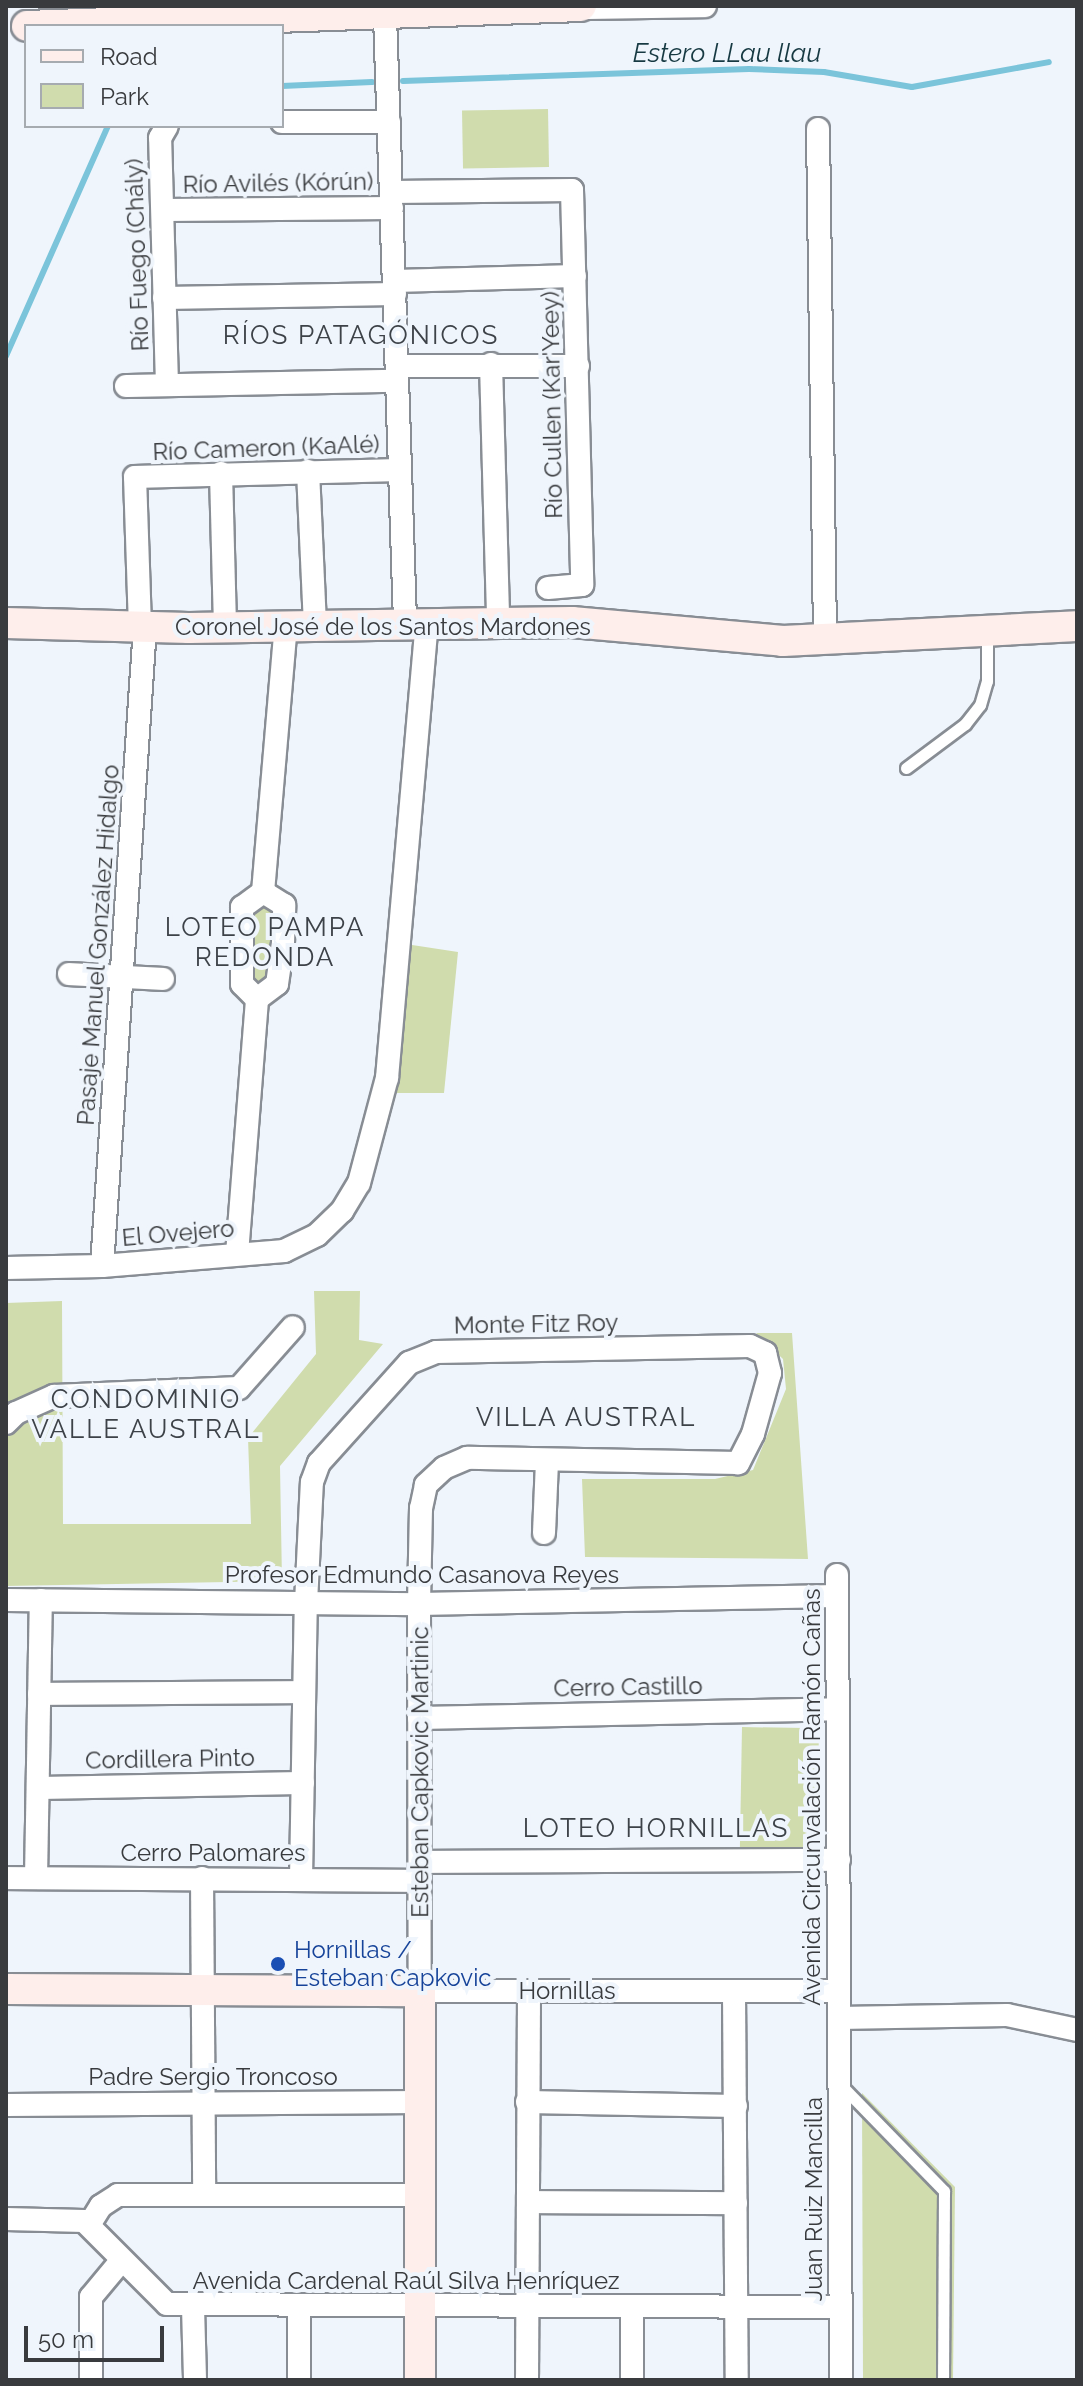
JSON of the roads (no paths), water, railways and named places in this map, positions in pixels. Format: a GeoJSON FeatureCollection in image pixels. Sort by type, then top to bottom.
{"type":"FeatureCollection","features":[{"type":"Feature","properties":{"kind":"street"},"geometry":{"type":"LineString","coordinates":[[35,24],[69,15],[293,12],[385,15],[534,8],[705,6]]}},
{"type":"Feature","properties":{"kind":"street"},"geometry":{"type":"LineString","coordinates":[[385,15],[398,470],[416,622]]}},
{"type":"Feature","properties":{"kind":"street"},"geometry":{"type":"LineString","coordinates":[[284,122],[389,122]]}},
{"type":"Feature","properties":{"kind":"street","name":"Río Fuego (Chály)"},"geometry":{"type":"LineString","coordinates":[[166,128],[160,138],[165,210],[167,385]]}},
{"type":"Feature","properties":{"kind":"street"},"geometry":{"type":"LineString","coordinates":[[818,129],[825,639]]}},
{"type":"Feature","properties":{"kind":"street","name":"Río Avilés (Kórún)"},"geometry":{"type":"LineString","coordinates":[[165,210],[572,190]]}},
{"type":"Feature","properties":{"kind":"street","name":"Río Cullen (Kar'Yeey)"},"geometry":{"type":"LineString","coordinates":[[548,588],[582,585],[572,190]]}},
{"type":"Feature","properties":{"kind":"street"},"geometry":{"type":"LineString","coordinates":[[164,298],[575,276]]}},
{"type":"Feature","properties":{"kind":"street"},"geometry":{"type":"LineString","coordinates":[[126,386],[397,373],[491,364],[578,366]]}},
{"type":"Feature","properties":{"kind":"street"},"geometry":{"type":"LineString","coordinates":[[491,364],[498,622]]}},
{"type":"Feature","properties":{"kind":"street","name":"Río Cameron (KaAlé)"},"geometry":{"type":"LineString","coordinates":[[135,477],[398,470]]}},
{"type":"Feature","properties":{"kind":"street"},"geometry":{"type":"LineString","coordinates":[[257,999],[242,984],[242,907],[263,892],[300,626],[308,471]]}},
{"type":"Feature","properties":{"kind":"street"},"geometry":{"type":"LineString","coordinates":[[221,473],[225,627]]}},
{"type":"Feature","properties":{"kind":"street","name":"Pasaje Manuel González Hidalgo"},"geometry":{"type":"LineString","coordinates":[[102,1266],[142,627],[135,477]]}},
{"type":"Feature","properties":{"kind":"street","name":"El Ovejero"},"geometry":{"type":"LineString","coordinates":[[6,1268],[102,1266],[284,1251],[317,1235],[342,1211],[359,1183],[387,1078],[416,622]]}},
{"type":"Feature","properties":{"kind":"street","name":"Coronel José de los Santos Mardones"},"geometry":{"type":"LineString","coordinates":[[6,623],[225,627],[572,622],[783,641],[1077,626]]}},
{"type":"Feature","properties":{"kind":"street"},"geometry":{"type":"LineString","coordinates":[[237,1254],[257,999],[277,984],[283,943],[284,905],[263,892]]}},
{"type":"Feature","properties":{"kind":"street"},"geometry":{"type":"LineString","coordinates":[[69,974],[163,979]]}},
{"type":"Feature","properties":{"kind":"street"},"geometry":{"type":"LineString","coordinates":[[6,1423],[16,1413],[54,1396],[239,1388],[293,1327]]}},
{"type":"Feature","properties":{"kind":"street","name":"Monte Fitz Roy"},"geometry":{"type":"LineString","coordinates":[[301,1879],[306,1603],[312,1482],[319,1463],[409,1363],[436,1352],[750,1346],[765,1353],[770,1373],[753,1434],[738,1463]]}},
{"type":"Feature","properties":{"kind":"street","name":"Esteban Capkovic Martinic"},"geometry":{"type":"LineString","coordinates":[[420,2380],[419,1604],[421,1508],[426,1485],[444,1468],[467,1458],[738,1463]]}},
{"type":"Feature","properties":{"kind":"street"},"geometry":{"type":"LineString","coordinates":[[544,1533],[547,1461]]}},
{"type":"Feature","properties":{"kind":"street","name":"Profesor Edmundo Casanova Reyes"},"geometry":{"type":"LineString","coordinates":[[6,1600],[419,1604],[837,1586]]}},
{"type":"Feature","properties":{"kind":"street","name":"Avenida Circunvalación Ramón Cañas"},"geometry":{"type":"LineString","coordinates":[[837,1586],[839,2018]]}},
{"type":"Feature","properties":{"kind":"street"},"geometry":{"type":"LineString","coordinates":[[36,1878],[41,1600]]}},
{"type":"Feature","properties":{"kind":"street"},"geometry":{"type":"LineString","coordinates":[[39,1694],[304,1692]]}},
{"type":"Feature","properties":{"kind":"street","name":"Cerro Castillo"},"geometry":{"type":"LineString","coordinates":[[419,1718],[838,1709]]}},
{"type":"Feature","properties":{"kind":"street","name":"Cordillera Pinto"},"geometry":{"type":"LineString","coordinates":[[38,1788],[303,1783]]}},
{"type":"Feature","properties":{"kind":"street","name":"Cerro Palomares"},"geometry":{"type":"LineString","coordinates":[[6,1878],[301,1879],[420,1871],[839,1860]]}},
{"type":"Feature","properties":{"kind":"street"},"geometry":{"type":"LineString","coordinates":[[202,1878],[204,2193]]}},
{"type":"Feature","properties":{"kind":"street","name":"Hornillas"},"geometry":{"type":"LineString","coordinates":[[6,1989],[839,1991]]}},
{"type":"Feature","properties":{"kind":"street"},"geometry":{"type":"LineString","coordinates":[[527,2380],[529,1991]]}},
{"type":"Feature","properties":{"kind":"street"},"geometry":{"type":"LineString","coordinates":[[734,1992],[737,2380]]}},
{"type":"Feature","properties":{"kind":"street"},"geometry":{"type":"LineString","coordinates":[[839,2018],[1007,2015],[1077,2030]]}},
{"type":"Feature","properties":{"kind":"street","name":"Juan Ruiz Mancilla"},"geometry":{"type":"LineString","coordinates":[[839,2018],[841,2380]]}},
{"type":"Feature","properties":{"kind":"street","name":"Padre Sergio Troncoso"},"geometry":{"type":"LineString","coordinates":[[6,2105],[203,2101],[420,2102]]}},
{"type":"Feature","properties":{"kind":"street"},"geometry":{"type":"LineString","coordinates":[[527,2102],[736,2106]]}},
{"type":"Feature","properties":{"kind":"street"},"geometry":{"type":"LineString","coordinates":[[6,2219],[78,2219],[89,2225],[101,2206],[118,2195],[420,2195]]}},
{"type":"Feature","properties":{"kind":"street"},"geometry":{"type":"LineString","coordinates":[[528,2202],[736,2203]]}},
{"type":"Feature","properties":{"kind":"street","name":"Avenida Cardenal Raúl Silva Henríquez"},"geometry":{"type":"LineString","coordinates":[[89,2225],[160,2301],[193,2307],[841,2307]]}},
{"type":"Feature","properties":{"kind":"street"},"geometry":{"type":"LineString","coordinates":[[91,2380],[91,2297],[121,2261]]}},
{"type":"Feature","properties":{"kind":"street"},"geometry":{"type":"LineString","coordinates":[[299,2305],[299,2380]]}},
{"type":"Feature","properties":{"kind":"street"},"geometry":{"type":"LineString","coordinates":[[193,2307],[195,2380]]}},
{"type":"Feature","properties":{"kind":"street"},"geometry":{"type":"LineString","coordinates":[[632,2308],[632,2380]]}},
{"type":"Feature","properties":{"kind":"lane"},"geometry":{"type":"LineString","coordinates":[[906,768],[965,724],[980,705],[987,681],[987,630]]}},
{"type":"Feature","properties":{"kind":"lane"},"geometry":{"type":"LineString","coordinates":[[840,2084],[944,2191],[943,2380]]}},
{"type":"Feature","properties":{"kind":"waterway","name":"Estero LLau llau"},"geometry":{"type":"LineString","coordinates":[[403,81],[749,69],[824,72],[912,87],[1049,62]]}},
{"type":"Feature","properties":{"kind":"waterway","name":"Estero LLau llau"},"geometry":{"type":"LineString","coordinates":[[284,86],[372,82]]}},
{"type":"Feature","properties":{"kind":"waterway","name":"Estero LLau llau"},"geometry":{"type":"LineString","coordinates":[[6,356],[107,128]]}},
{"type":"Feature","properties":{"kind":"place","name":"Hornillas / Esteban Capkovic"},"geometry":{"type":"Point","coordinates":[278,1964]}},
{"type":"Feature","properties":{"kind":"district","name":"RÍOS PATAGÓNICOS"},"geometry":{"type":"Point","coordinates":[361,336]}},
{"type":"Feature","properties":{"kind":"district","name":"LOTEO PAMPA REDONDA"},"geometry":{"type":"Point","coordinates":[265,943]}},
{"type":"Feature","properties":{"kind":"district","name":"CONDOMINIO VALLE AUSTRAL"},"geometry":{"type":"Point","coordinates":[146,1415]}},
{"type":"Feature","properties":{"kind":"district","name":"VILLA AUSTRAL"},"geometry":{"type":"Point","coordinates":[586,1418]}},
{"type":"Feature","properties":{"kind":"district","name":"LOTEO HORNILLAS"},"geometry":{"type":"Point","coordinates":[656,1829]}}]}
